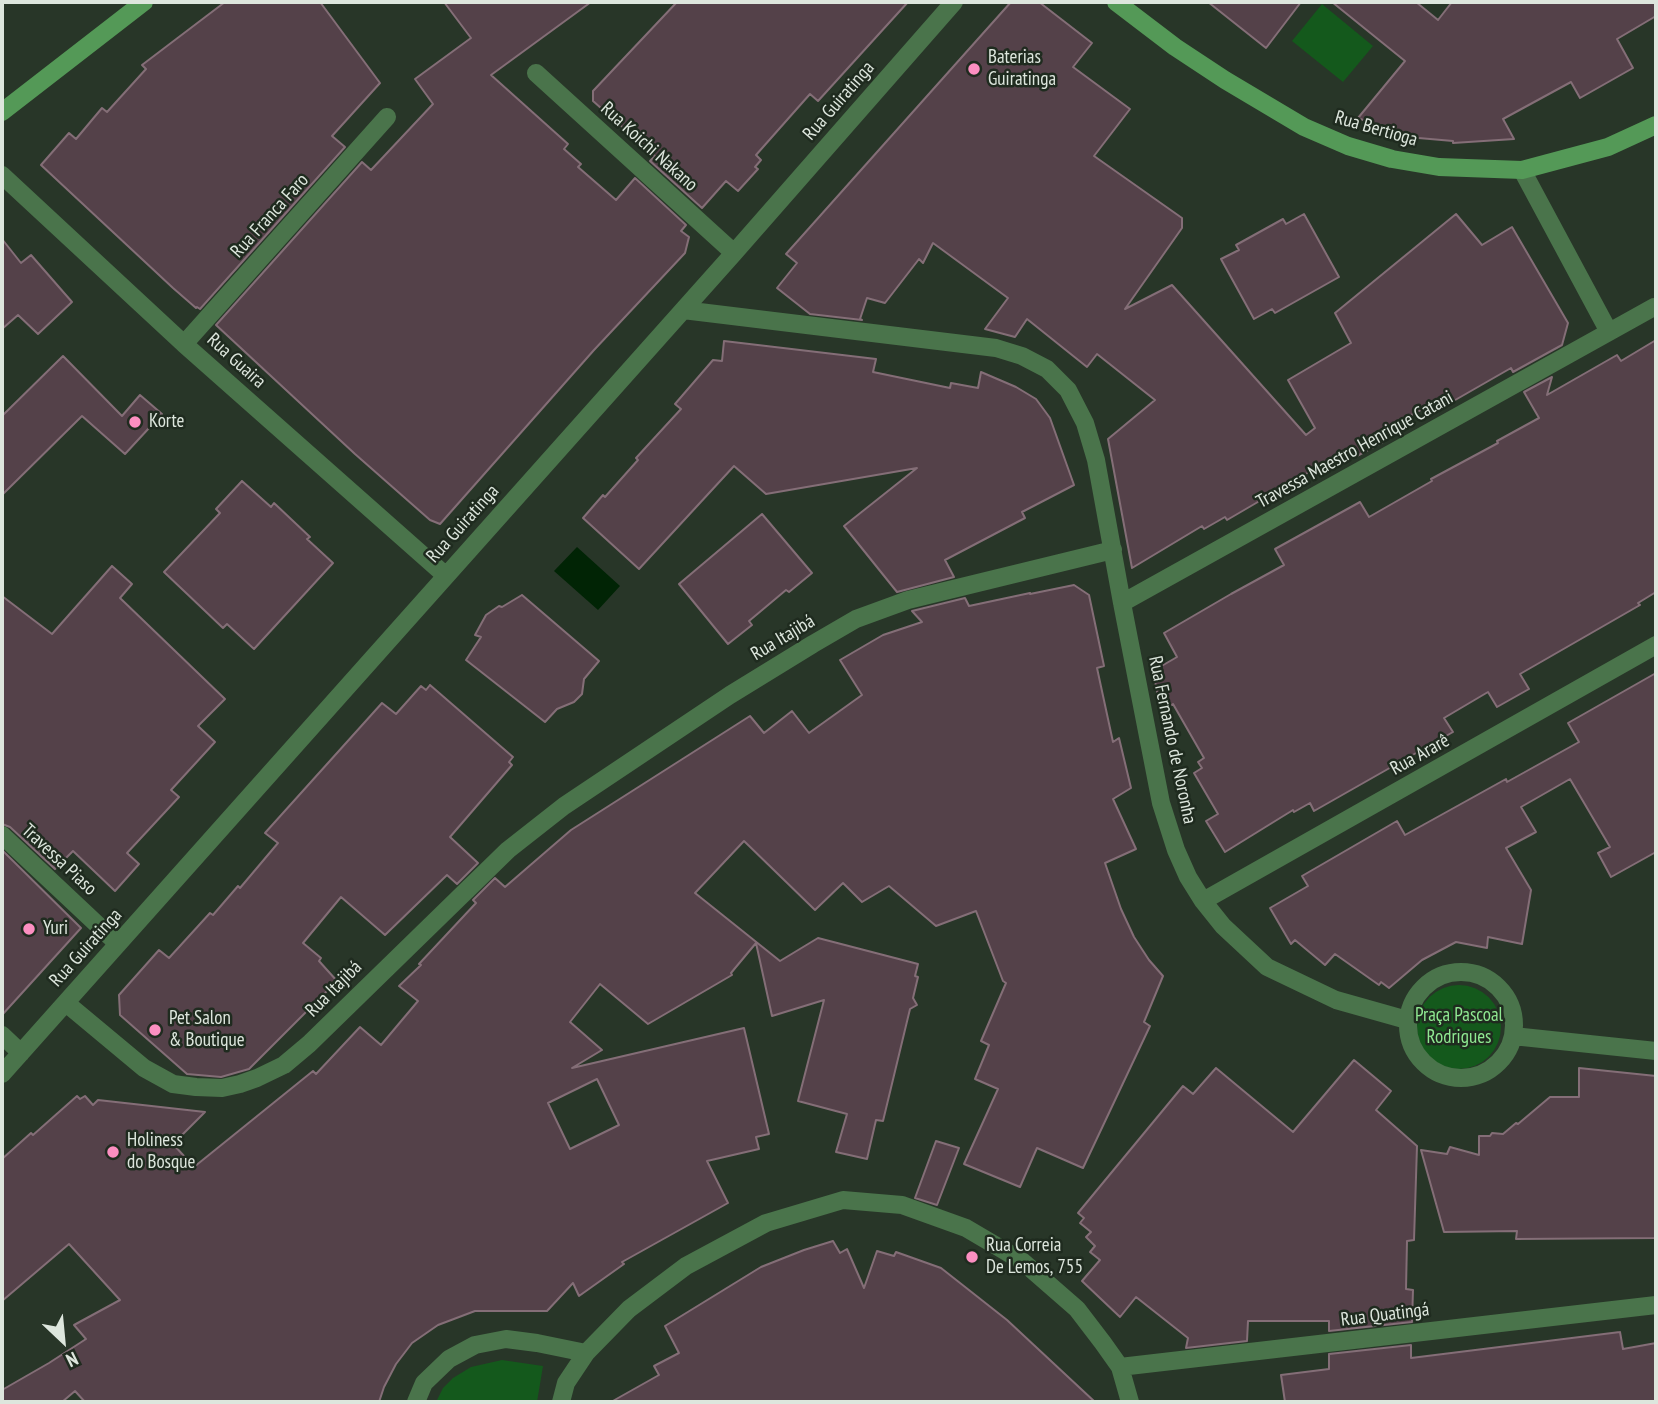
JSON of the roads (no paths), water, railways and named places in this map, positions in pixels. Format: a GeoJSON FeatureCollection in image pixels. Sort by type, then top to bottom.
{"type":"FeatureCollection","features":[{"type":"Feature","properties":{"kind":"street"},"geometry":{"type":"LineString","coordinates":[[2,112],[144,2]]}},
{"type":"Feature","properties":{"kind":"street","name":"Rua Guiratinga"},"geometry":{"type":"LineString","coordinates":[[2,1074],[734,253],[954,2]]}},
{"type":"Feature","properties":{"kind":"street","name":"Rua Bertioga"},"geometry":{"type":"LineString","coordinates":[[1116,2],[1224,80],[1304,127],[1348,146],[1392,159],[1439,167],[1522,170],[1608,147],[1656,125]]}},
{"type":"Feature","properties":{"kind":"street","name":"Rua Koichi Nakano"},"geometry":{"type":"LineString","coordinates":[[536,73],[734,253]]}},
{"type":"Feature","properties":{"kind":"street","name":"Rua Franca Faro"},"geometry":{"type":"LineString","coordinates":[[184,344],[387,117]]}},
{"type":"Feature","properties":{"kind":"street"},"geometry":{"type":"LineString","coordinates":[[1522,170],[1609,332]]}},
{"type":"Feature","properties":{"kind":"street","name":"Rua Guaira"},"geometry":{"type":"LineString","coordinates":[[2,175],[184,344],[445,575]]}},
{"type":"Feature","properties":{"kind":"street","name":"Travessa Maestro Henrique Catani"},"geometry":{"type":"LineString","coordinates":[[1122,603],[1654,307]]}},
{"type":"Feature","properties":{"kind":"street"},"geometry":{"type":"LineString","coordinates":[[683,310],[996,348],[1022,356],[1047,369],[1068,390],[1085,423],[1096,460],[1113,550]]}},
{"type":"Feature","properties":{"kind":"street","name":"Rua Fernando de Noronha"},"geometry":{"type":"LineString","coordinates":[[1113,550],[1161,803],[1176,850],[1203,901],[1223,926],[1267,967],[1336,1000],[1407,1020]]}},
{"type":"Feature","properties":{"kind":"street","name":"Rua Itajibá"},"geometry":{"type":"LineString","coordinates":[[66,1003],[144,1068],[173,1084],[222,1088],[257,1078],[284,1065],[309,1044],[508,850],[564,806],[730,695],[856,619],[908,600],[1113,550]]}},
{"type":"Feature","properties":{"kind":"street","name":"Rua Ararê"},"geometry":{"type":"LineString","coordinates":[[1203,901],[1656,645]]}},
{"type":"Feature","properties":{"kind":"street","name":"Travessa Piaso"},"geometry":{"type":"LineString","coordinates":[[2,835],[118,944]]}},
{"type":"Feature","properties":{"kind":"street"},"geometry":{"type":"LineString","coordinates":[[1457,972],[1481,976],[1501,990],[1513,1012],[1513,1036],[1505,1055],[1491,1069],[1472,1077],[1452,1078],[1433,1071],[1418,1058],[1409,1040],[1407,1020],[1416,997],[1433,979],[1457,972]]}},
{"type":"Feature","properties":{"kind":"street"},"geometry":{"type":"LineString","coordinates":[[2,1035],[21,1053]]}},
{"type":"Feature","properties":{"kind":"street"},"geometry":{"type":"LineString","coordinates":[[1513,1036],[1656,1051]]}},
{"type":"Feature","properties":{"kind":"street"},"geometry":{"type":"LineString","coordinates":[[561,1402],[566,1383],[586,1353],[629,1309],[686,1266],[766,1223],[843,1200],[902,1205],[967,1228],[1022,1261],[1077,1309],[1119,1367],[1130,1402]]}},
{"type":"Feature","properties":{"kind":"street","name":"Rua Quatingá"},"geometry":{"type":"LineString","coordinates":[[1119,1367],[1656,1305]]}},
{"type":"Feature","properties":{"kind":"street"},"geometry":{"type":"LineString","coordinates":[[416,1402],[424,1383],[449,1359],[475,1345],[506,1339],[586,1353]]}},
{"type":"Feature","properties":{"kind":"place","name":"Baterias Guiratinga"},"geometry":{"type":"Point","coordinates":[974,69]}},
{"type":"Feature","properties":{"kind":"place","name":"Korte"},"geometry":{"type":"Point","coordinates":[135,422]}},
{"type":"Feature","properties":{"kind":"place","name":"Yuri"},"geometry":{"type":"Point","coordinates":[29,929]}},
{"type":"Feature","properties":{"kind":"place","name":"Pet Salon & Boutique"},"geometry":{"type":"Point","coordinates":[155,1030]}},
{"type":"Feature","properties":{"kind":"place","name":"Holiness do Bosque"},"geometry":{"type":"Point","coordinates":[113,1152]}},
{"type":"Feature","properties":{"kind":"place","name":"Rua Correia De Lemos, 755"},"geometry":{"type":"Point","coordinates":[972,1257]}},
{"type":"Feature","properties":{"kind":"park label","name":"Praça Pascoal Rodrigues"},"geometry":{"type":"Point","coordinates":[1459,1027]}}]}
